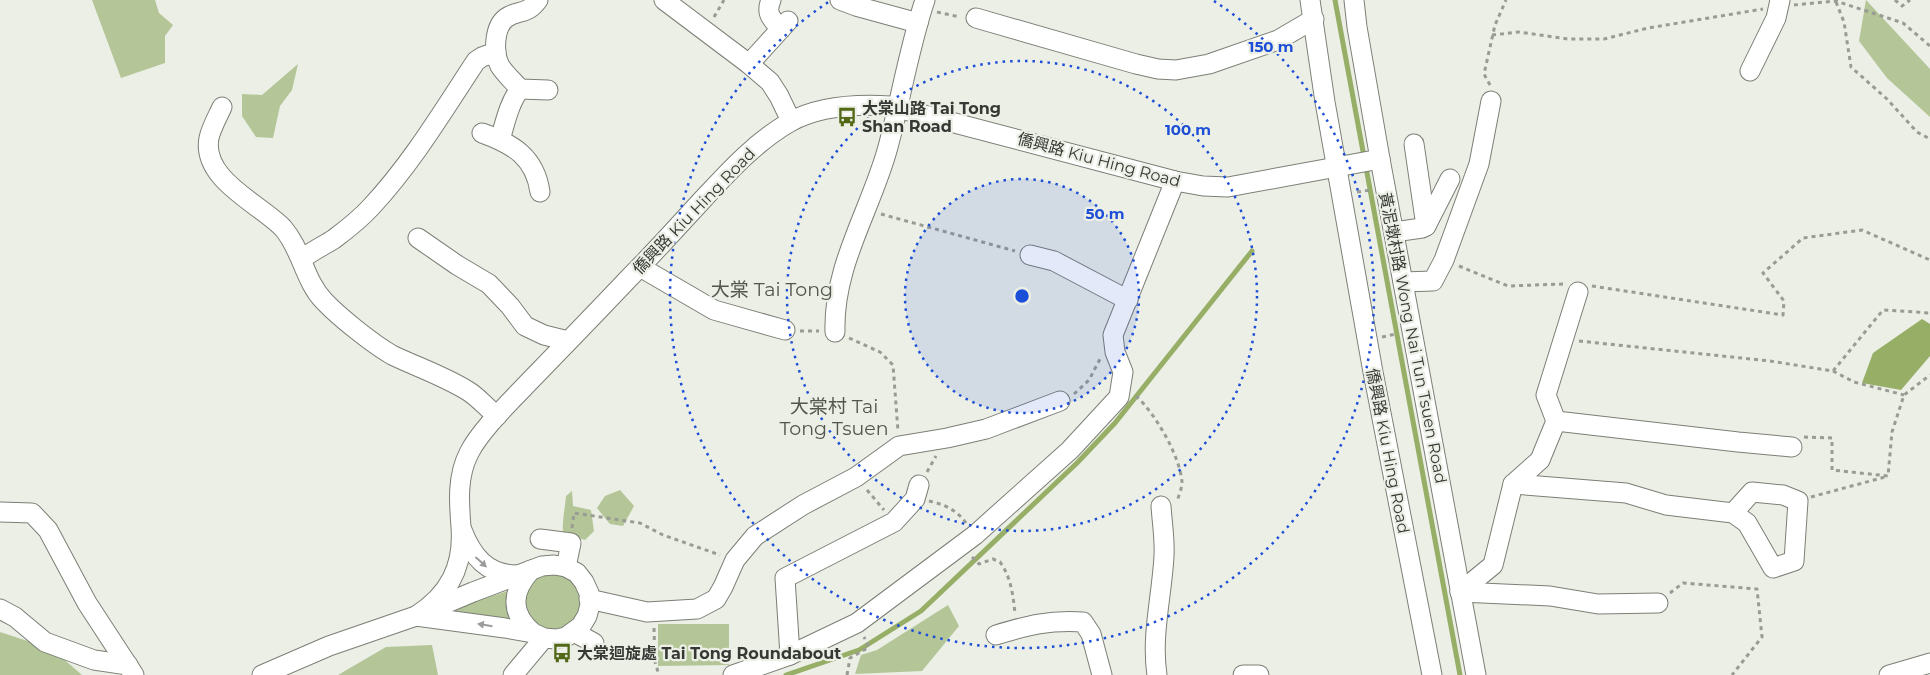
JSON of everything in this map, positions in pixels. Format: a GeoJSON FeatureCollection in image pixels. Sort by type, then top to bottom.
{"type":"FeatureCollection","features":[{"type":"Feature","properties":{"kind":"street"},"geometry":{"type":"LineString","coordinates":[[538,0],[532,8],[504,19],[499,28],[496,52],[500,65],[520,89],[548,90]]}},
{"type":"Feature","properties":{"kind":"street"},"geometry":{"type":"LineString","coordinates":[[664,0],[770,82],[791,121]]}},
{"type":"Feature","properties":{"kind":"street"},"geometry":{"type":"LineString","coordinates":[[749,64],[785,25],[771,19],[768,12],[771,0]]}},
{"type":"Feature","properties":{"kind":"street"},"geometry":{"type":"LineString","coordinates":[[835,332],[834,314],[848,253],[874,193],[888,147],[921,11],[856,6],[840,0]]}},
{"type":"Feature","properties":{"kind":"street","name":"僑興路 Kiu Hing Road"},"geometry":{"type":"LineString","coordinates":[[1310,0],[1325,102],[1372,372],[1432,675]]}},
{"type":"Feature","properties":{"kind":"street","name":"黃泥墩村路 Wong Nai Tun Tsuen Road"},"geometry":{"type":"LineString","coordinates":[[1354,0],[1357,28],[1380,159],[1476,675]]}},
{"type":"Feature","properties":{"kind":"street"},"geometry":{"type":"LineString","coordinates":[[1750,71],[1776,18],[1780,3]]}},
{"type":"Feature","properties":{"kind":"street"},"geometry":{"type":"LineString","coordinates":[[976,18],[1158,70],[1176,70],[1209,64],[1278,40],[1314,19]]}},
{"type":"Feature","properties":{"kind":"street"},"geometry":{"type":"LineString","coordinates":[[302,260],[334,239],[370,208],[395,179],[433,127],[476,61],[482,56],[496,52]]}},
{"type":"Feature","properties":{"kind":"street"},"geometry":{"type":"LineString","coordinates":[[500,140],[507,115],[520,89]]}},
{"type":"Feature","properties":{"kind":"street"},"geometry":{"type":"LineString","coordinates":[[1403,282],[1433,281],[1444,260],[1479,164],[1491,101]]}},
{"type":"Feature","properties":{"kind":"street","name":"僑興路 Kiu Hing Road"},"geometry":{"type":"LineString","coordinates":[[416,616],[439,599],[451,581],[458,560],[461,527],[458,510],[459,492],[462,471],[469,452],[497,416],[747,154],[767,137],[791,121],[808,115],[847,107],[869,105],[896,108],[1175,181],[1203,186],[1228,187],[1380,159]]}},
{"type":"Feature","properties":{"kind":"street"},"geometry":{"type":"LineString","coordinates":[[222,107],[209,138],[209,153],[214,167],[229,184],[282,228],[302,260],[311,283],[323,300],[390,354],[469,392],[497,416]]}},
{"type":"Feature","properties":{"kind":"street"},"geometry":{"type":"LineString","coordinates":[[482,133],[500,140],[519,151],[526,158],[538,178],[540,192]]}},
{"type":"Feature","properties":{"kind":"street"},"geometry":{"type":"LineString","coordinates":[[1414,144],[1426,226]]}},
{"type":"Feature","properties":{"kind":"street"},"geometry":{"type":"LineString","coordinates":[[1394,232],[1426,226],[1450,179]]}},
{"type":"Feature","properties":{"kind":"street"},"geometry":{"type":"LineString","coordinates":[[733,675],[790,655],[856,623],[975,535],[1070,450],[1119,397],[1123,372],[1115,352],[1113,335],[1175,181]]}},
{"type":"Feature","properties":{"kind":"street"},"geometry":{"type":"LineString","coordinates":[[418,238],[489,284],[510,306],[525,326],[544,335],[568,341]]}},
{"type":"Feature","properties":{"kind":"street"},"geometry":{"type":"LineString","coordinates":[[1030,255],[1054,261],[1128,300]]}},
{"type":"Feature","properties":{"kind":"street"},"geometry":{"type":"LineString","coordinates":[[640,267],[714,310],[785,330]]}},
{"type":"Feature","properties":{"kind":"street"},"geometry":{"type":"LineString","coordinates":[[1460,592],[1492,565],[1513,484],[1540,460],[1556,421],[1546,395],[1580,287]]}},
{"type":"Feature","properties":{"kind":"street"},"geometry":{"type":"LineString","coordinates":[[590,599],[653,612],[697,609],[716,599],[724,587],[735,560],[755,536],[803,505],[856,477],[899,446],[986,429],[1060,401]]}},
{"type":"Feature","properties":{"kind":"street"},"geometry":{"type":"LineString","coordinates":[[1556,421],[1792,447]]}},
{"type":"Feature","properties":{"kind":"street"},"geometry":{"type":"LineString","coordinates":[[1513,484],[1626,493],[1666,505],[1733,514],[1747,522],[1773,568],[1794,561],[1798,501],[1783,495],[1752,492],[1733,514]]}},
{"type":"Feature","properties":{"kind":"street"},"geometry":{"type":"LineString","coordinates":[[790,655],[785,578],[894,522],[917,492]]}},
{"type":"Feature","properties":{"kind":"street"},"geometry":{"type":"LineString","coordinates":[[1157,675],[1157,638],[1164,555],[1162,510]]}},
{"type":"Feature","properties":{"kind":"street"},"geometry":{"type":"LineString","coordinates":[[0,512],[32,513],[48,530],[87,603],[131,670]]}},
{"type":"Feature","properties":{"kind":"street"},"geometry":{"type":"LineString","coordinates":[[461,527],[468,545],[479,562],[498,573],[524,573]]}},
{"type":"Feature","properties":{"kind":"street"},"geometry":{"type":"LineString","coordinates":[[540,539],[571,543],[566,567]]}},
{"type":"Feature","properties":{"kind":"street"},"geometry":{"type":"LineString","coordinates":[[262,675],[329,646],[416,616],[524,573],[554,565],[566,567],[577,573],[584,582],[590,599],[587,616],[581,626],[566,637],[556,639],[475,623],[416,616]]}},
{"type":"Feature","properties":{"kind":"street"},"geometry":{"type":"LineString","coordinates":[[524,573],[517,591],[515,603],[518,615],[524,625],[539,636]]}},
{"type":"Feature","properties":{"kind":"street"},"geometry":{"type":"LineString","coordinates":[[1460,592],[1550,596],[1598,604],[1658,603]]}},
{"type":"Feature","properties":{"kind":"street"},"geometry":{"type":"LineString","coordinates":[[0,608],[45,642],[94,660],[131,670]]}},
{"type":"Feature","properties":{"kind":"street"},"geometry":{"type":"LineString","coordinates":[[996,635],[1057,621],[1083,622],[1091,634],[1102,675]]}},
{"type":"Feature","properties":{"kind":"street"},"geometry":{"type":"LineString","coordinates":[[574,632],[594,643]]}},
{"type":"Feature","properties":{"kind":"street"},"geometry":{"type":"LineString","coordinates":[[513,675],[539,636]]}},
{"type":"Feature","properties":{"kind":"street"},"geometry":{"type":"LineString","coordinates":[[1889,675],[1930,663]]}},
{"type":"Feature","properties":{"kind":"street"},"geometry":{"type":"LineString","coordinates":[[1244,675],[1259,675]]}},
{"type":"Feature","properties":{"kind":"path"},"geometry":{"type":"LineString","coordinates":[[1491,101],[1491,88],[1484,74],[1491,51],[1492,35],[1506,0]]}},
{"type":"Feature","properties":{"kind":"path"},"geometry":{"type":"LineString","coordinates":[[1895,0],[1902,6],[1910,0]]}},
{"type":"Feature","properties":{"kind":"path"},"geometry":{"type":"LineString","coordinates":[[1492,35],[1519,32],[1568,40],[1604,39],[1648,28],[1780,3],[1837,1],[1903,23],[1930,46]]}},
{"type":"Feature","properties":{"kind":"path"},"geometry":{"type":"LineString","coordinates":[[1837,1],[1844,22],[1851,67],[1887,99],[1917,132],[1930,139]]}},
{"type":"Feature","properties":{"kind":"path"},"geometry":{"type":"LineString","coordinates":[[921,11],[956,17],[976,18]]}},
{"type":"Feature","properties":{"kind":"path"},"geometry":{"type":"LineString","coordinates":[[1351,193],[1378,189]]}},
{"type":"Feature","properties":{"kind":"path"},"geometry":{"type":"LineString","coordinates":[[865,210],[1030,255]]}},
{"type":"Feature","properties":{"kind":"path"},"geometry":{"type":"LineString","coordinates":[[1444,260],[1508,286],[1580,287],[1783,315],[1784,301],[1763,273],[1802,238],[1862,230],[1930,260]]}},
{"type":"Feature","properties":{"kind":"path"},"geometry":{"type":"LineString","coordinates":[[1833,371],[1883,310],[1930,313]]}},
{"type":"Feature","properties":{"kind":"path"},"geometry":{"type":"LineString","coordinates":[[785,330],[835,332],[880,352],[893,365],[899,446]]}},
{"type":"Feature","properties":{"kind":"path"},"geometry":{"type":"LineString","coordinates":[[1373,338],[1402,333]]}},
{"type":"Feature","properties":{"kind":"path"},"geometry":{"type":"LineString","coordinates":[[1060,401],[1076,393],[1089,380],[1113,335]]}},
{"type":"Feature","properties":{"kind":"path"},"geometry":{"type":"LineString","coordinates":[[1563,340],[1770,361],[1833,371],[1854,382],[1904,395]]}},
{"type":"Feature","properties":{"kind":"path"},"geometry":{"type":"LineString","coordinates":[[1888,476],[1892,432],[1904,395],[1930,375]]}},
{"type":"Feature","properties":{"kind":"path"},"geometry":{"type":"LineString","coordinates":[[1145,404],[1161,426],[1178,464],[1182,483],[1177,502],[1162,510]]}},
{"type":"Feature","properties":{"kind":"path"},"geometry":{"type":"LineString","coordinates":[[1792,447],[1804,437],[1832,438],[1832,470],[1888,476]]}},
{"type":"Feature","properties":{"kind":"path"},"geometry":{"type":"LineString","coordinates":[[947,438],[917,492],[960,514],[975,535]]}},
{"type":"Feature","properties":{"kind":"path"},"geometry":{"type":"LineString","coordinates":[[1798,501],[1888,476]]}},
{"type":"Feature","properties":{"kind":"path"},"geometry":{"type":"LineString","coordinates":[[856,477],[894,522]]}},
{"type":"Feature","properties":{"kind":"path"},"geometry":{"type":"LineString","coordinates":[[571,543],[574,513],[640,523],[663,535],[735,560]]}},
{"type":"Feature","properties":{"kind":"path"},"geometry":{"type":"LineString","coordinates":[[979,564],[993,559],[1002,565],[1008,576],[1013,595],[1017,629]]}},
{"type":"Feature","properties":{"kind":"path"},"geometry":{"type":"LineString","coordinates":[[1658,603],[1683,583],[1757,589],[1762,637],[1732,675]]}},
{"type":"Feature","properties":{"kind":"path"},"geometry":{"type":"LineString","coordinates":[[653,612],[655,662],[659,675]]}},
{"type":"Feature","properties":{"kind":"path"},"geometry":{"type":"LineString","coordinates":[[847,675],[850,658],[870,647],[862,633]]}},
{"type":"Feature","properties":{"kind":"shaded area"},"geometry":{"type":"Polygon","coordinates":[[[92,0],[155,0],[159,13],[173,25],[165,36],[165,63],[121,78],[92,0]]]}},
{"type":"Feature","properties":{"kind":"shaded area"},"geometry":{"type":"Polygon","coordinates":[[[1866,0],[1930,69],[1930,117],[1887,78],[1859,41],[1866,0]]]}},
{"type":"Feature","properties":{"kind":"shaded area"},"geometry":{"type":"Polygon","coordinates":[[[298,64],[292,90],[280,106],[273,138],[256,137],[242,116],[242,94],[262,95],[298,64]]]}},
{"type":"Feature","properties":{"kind":"shaded area"},"geometry":{"type":"Polygon","coordinates":[[[1922,319],[1930,324],[1930,356],[1901,390],[1862,383],[1873,353],[1922,319]]]}},
{"type":"Feature","properties":{"kind":"shaded area"},"geometry":{"type":"Polygon","coordinates":[[[620,490],[634,506],[623,526],[610,524],[597,508],[605,496],[620,490]]]}},
{"type":"Feature","properties":{"kind":"shaded area"},"geometry":{"type":"Polygon","coordinates":[[[572,491],[573,506],[591,510],[594,531],[585,540],[563,533],[566,496],[572,491]]]}},
{"type":"Feature","properties":{"kind":"shaded area"},"geometry":{"type":"Polygon","coordinates":[[[553,573],[568,578],[576,586],[581,601],[576,616],[568,624],[553,629],[538,624],[530,616],[525,601],[530,586],[538,578],[553,573]]]}},
{"type":"Feature","properties":{"kind":"shaded area"},"geometry":{"type":"Polygon","coordinates":[[[508,591],[506,603],[509,621],[455,613],[457,607],[508,591]]]}},
{"type":"Feature","properties":{"kind":"shaded area"},"geometry":{"type":"Polygon","coordinates":[[[948,605],[959,626],[922,671],[855,674],[861,655],[877,650],[948,605]]]}},
{"type":"Feature","properties":{"kind":"shaded area"},"geometry":{"type":"Polygon","coordinates":[[[658,624],[729,624],[729,665],[658,666],[658,624]]]}},
{"type":"Feature","properties":{"kind":"shaded area"},"geometry":{"type":"Polygon","coordinates":[[[0,632],[52,649],[82,675],[0,675],[0,632]]]}},
{"type":"Feature","properties":{"kind":"shaded area"},"geometry":{"type":"Polygon","coordinates":[[[432,645],[438,675],[338,675],[386,647],[432,645]]]}},
{"type":"Feature","properties":{"kind":"waterway"},"geometry":{"type":"LineString","coordinates":[[1335,0],[1460,675]]}},
{"type":"Feature","properties":{"kind":"waterway"},"geometry":{"type":"LineString","coordinates":[[786,675],[859,650],[921,611],[1077,463],[1115,423],[1252,251]]}},
{"type":"Feature","properties":{"kind":"place","name":"大棠山路 Tai Tong Shan Road"},"geometry":{"type":"Point","coordinates":[847,117]}},
{"type":"Feature","properties":{"kind":"place","name":"大棠迴旋處 Tai Tong Roundabout"},"geometry":{"type":"Point","coordinates":[562,653]}},
{"type":"Feature","properties":{"kind":"district","name":"大棠 Tai Tong"},"geometry":{"type":"Point","coordinates":[772,289]}},
{"type":"Feature","properties":{"kind":"district","name":"大棠村 Tai Tong Tsuen"},"geometry":{"type":"Point","coordinates":[834,417]}}]}
